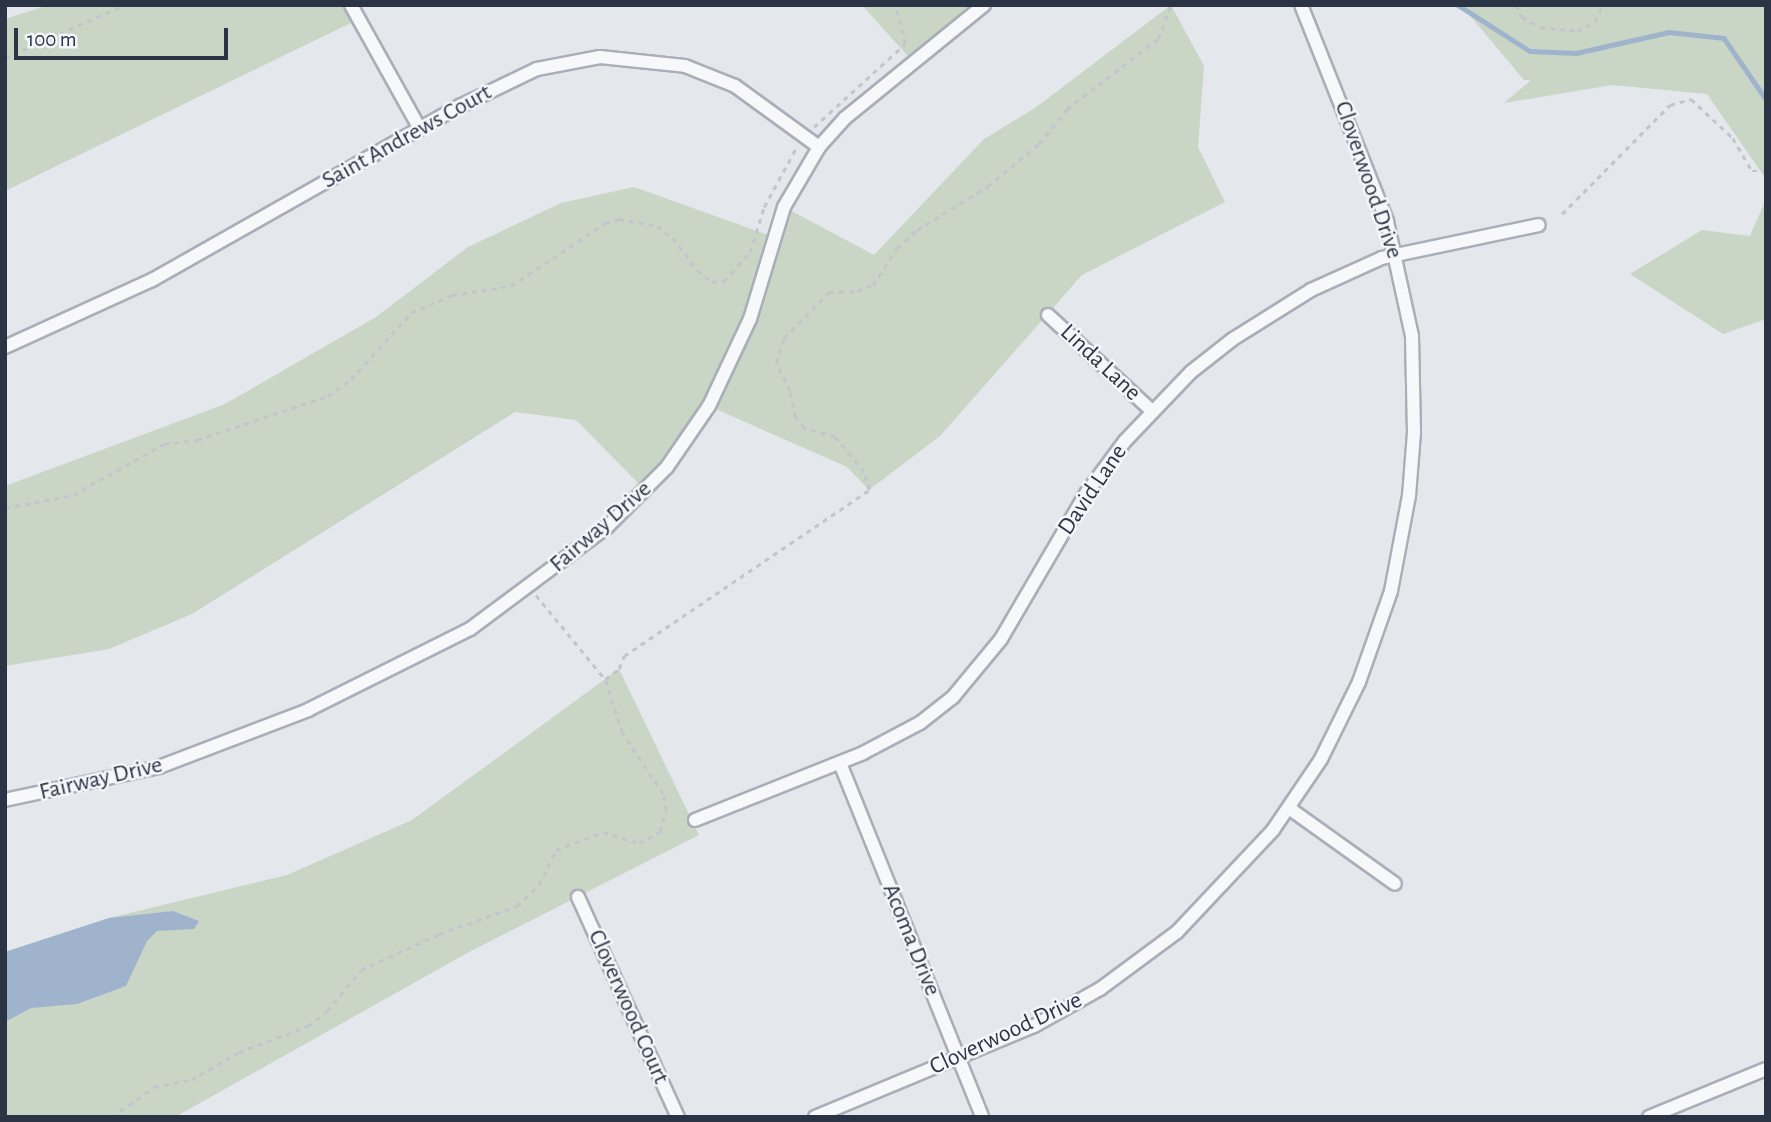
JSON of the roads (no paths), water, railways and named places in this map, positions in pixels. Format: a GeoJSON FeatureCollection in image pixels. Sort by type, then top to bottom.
{"type":"FeatureCollection","features":[{"type":"Feature","properties":{"kind":"street"},"geometry":{"type":"LineString","coordinates":[[351,5],[420,129]]}},
{"type":"Feature","properties":{"kind":"street","name":"Fairway Drive"},"geometry":{"type":"LineString","coordinates":[[5,800],[159,768],[249,736],[423,654],[530,587],[631,504],[686,442],[734,359],[784,207],[819,147],[845,118],[984,5]]}},
{"type":"Feature","properties":{"kind":"street","name":"Cloverwood Drive"},"geometry":{"type":"LineString","coordinates":[[815,1117],[958,1058],[1082,1000],[1143,958],[1216,895],[1289,808],[1321,759],[1359,682],[1391,591],[1402,539],[1414,432],[1415,379],[1409,315],[1396,253],[1370,170],[1301,5]]}},
{"type":"Feature","properties":{"kind":"street","name":"Saint Andrews Court"},"geometry":{"type":"LineString","coordinates":[[5,347],[152,280],[420,129],[537,69],[622,57],[685,66],[735,86],[819,147]]}},
{"type":"Feature","properties":{"kind":"street","name":"David Lane"},"geometry":{"type":"LineString","coordinates":[[695,820],[840,764],[920,723],[975,673],[1001,639],[1087,492],[1152,411],[1191,372],[1277,309],[1342,275],[1396,253],[1539,225]]}},
{"type":"Feature","properties":{"kind":"street","name":"Linda Lane"},"geometry":{"type":"LineString","coordinates":[[1048,315],[1152,411]]}},
{"type":"Feature","properties":{"kind":"street","name":"Acoma Drive"},"geometry":{"type":"LineString","coordinates":[[840,764],[982,1117]]}},
{"type":"Feature","properties":{"kind":"street"},"geometry":{"type":"LineString","coordinates":[[1289,808],[1395,884]]}},
{"type":"Feature","properties":{"kind":"street","name":"Cloverwood Court"},"geometry":{"type":"LineString","coordinates":[[578,897],[678,1117]]}},
{"type":"Feature","properties":{"kind":"street"},"geometry":{"type":"LineString","coordinates":[[1649,1117],[1766,1069]]}},
{"type":"Feature","properties":{"kind":"water"},"geometry":{"type":"Polygon","coordinates":[[[173,911],[199,921],[194,929],[157,931],[147,941],[126,986],[77,1004],[31,1008],[5,1022],[5,952],[109,918],[173,911]]]}},
{"type":"Feature","properties":{"kind":"waterway"},"geometry":{"type":"LineString","coordinates":[[1458,5],[1530,51],[1576,53],[1669,32],[1724,38],[1766,99]]}}]}
